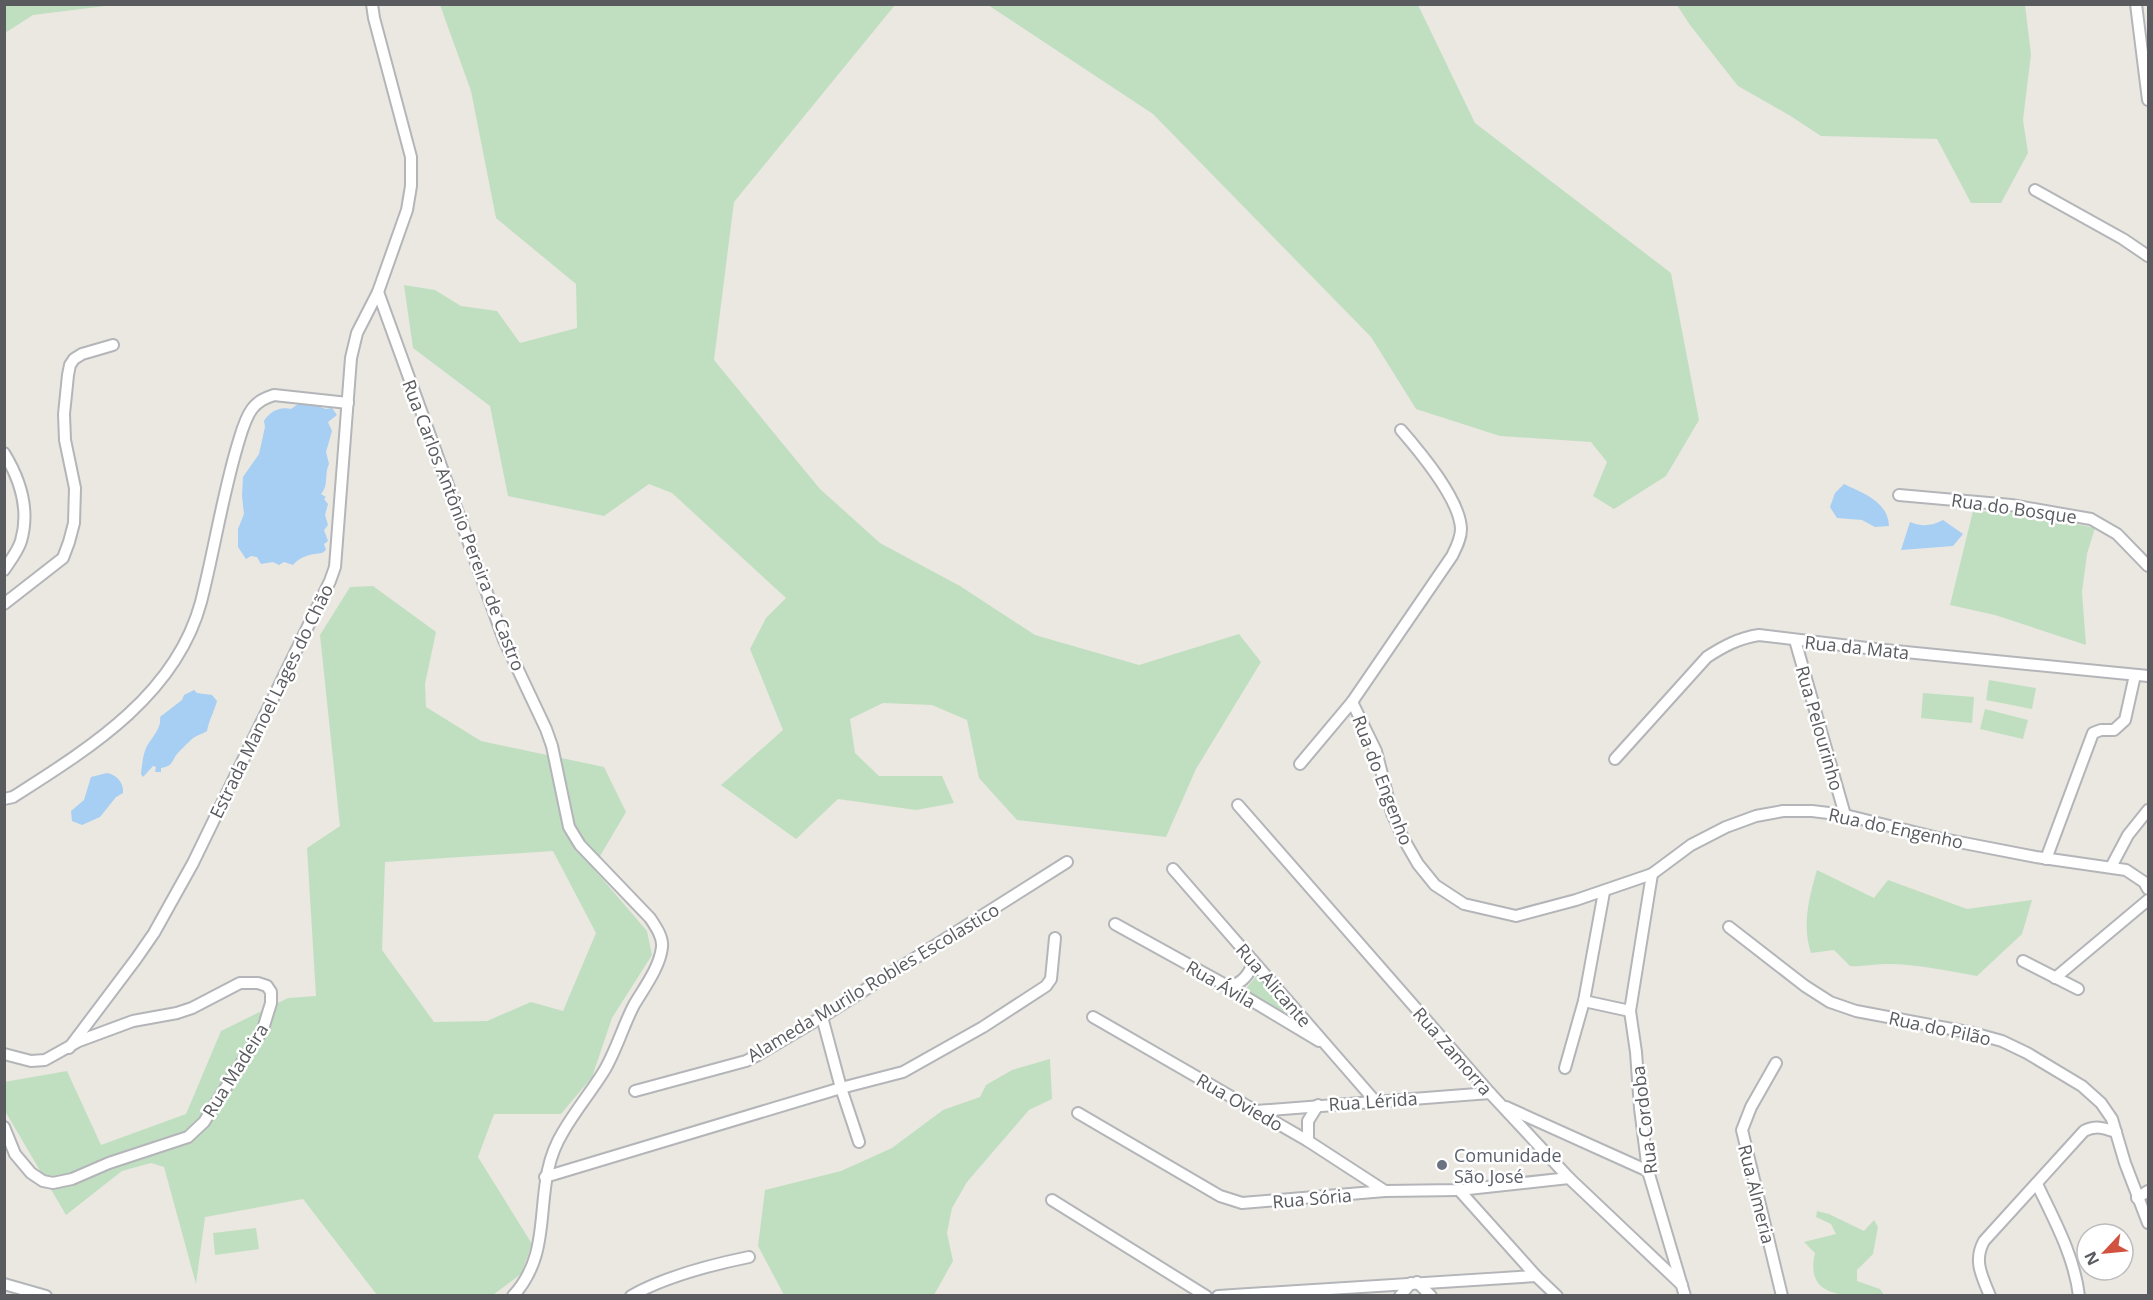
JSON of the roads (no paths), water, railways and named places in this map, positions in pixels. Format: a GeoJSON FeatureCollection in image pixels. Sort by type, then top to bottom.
{"type":"FeatureCollection","features":[{"type":"Feature","properties":{"kind":"street","name":"Estrada Manoel Lages do Chão"},"geometry":{"type":"LineString","coordinates":[[69,1048],[154,933],[193,863],[335,567],[351,358],[357,333],[378,292],[407,210],[411,176],[411,157],[372,4]]}},
{"type":"Feature","properties":{"kind":"street"},"geometry":{"type":"LineString","coordinates":[[2136,4],[2148,100]]}},
{"type":"Feature","properties":{"kind":"street"},"geometry":{"type":"LineString","coordinates":[[2035,190],[2123,239],[2148,256]]}},
{"type":"Feature","properties":{"kind":"street","name":"Rua Carlos Antônio Pereira de Castro"},"geometry":{"type":"LineString","coordinates":[[378,292],[504,640],[546,729],[552,746],[569,828],[580,845],[650,918],[659,932],[662,946],[659,960],[629,1015],[605,1070],[562,1133],[552,1152],[545,1177],[536,1258],[526,1280],[513,1296]]}},
{"type":"Feature","properties":{"kind":"street"},"geometry":{"type":"LineString","coordinates":[[4,604],[63,558],[74,523],[75,488],[65,440],[63,414],[70,365],[82,354],[113,345]]}},
{"type":"Feature","properties":{"kind":"street"},"geometry":{"type":"LineString","coordinates":[[4,799],[13,796],[81,753],[114,727],[146,696],[174,663],[191,634],[230,472],[246,418],[253,407],[262,398],[274,395],[348,403]]}},
{"type":"Feature","properties":{"kind":"street"},"geometry":{"type":"LineString","coordinates":[[1300,764],[1352,702],[1452,556],[1459,541],[1461,530],[1459,520],[1445,487],[1401,430]]}},
{"type":"Feature","properties":{"kind":"street"},"geometry":{"type":"LineString","coordinates":[[4,453],[19,482],[24,524],[20,543],[4,570]]}},
{"type":"Feature","properties":{"kind":"street","name":"Rua do Bosque"},"geometry":{"type":"LineString","coordinates":[[1899,495],[2011,505],[2091,519],[2117,534],[2148,566]]}},
{"type":"Feature","properties":{"kind":"street","name":"Rua da Mata"},"geometry":{"type":"LineString","coordinates":[[1615,759],[1707,657],[1725,645],[1759,635],[2148,676]]}},
{"type":"Feature","properties":{"kind":"street","name":"Rua Pelourinho"},"geometry":{"type":"LineString","coordinates":[[1795,640],[1845,815]]}},
{"type":"Feature","properties":{"kind":"street"},"geometry":{"type":"LineString","coordinates":[[2046,859],[2093,733],[2101,730],[2114,730],[2125,720],[2135,675]]}},
{"type":"Feature","properties":{"kind":"street","name":"Rua do Engenho"},"geometry":{"type":"LineString","coordinates":[[1352,702],[1376,752],[1392,813],[1403,838],[1418,864],[1436,885],[1454,900],[1464,904],[1516,916],[1604,892],[1652,874],[1690,845],[1725,827],[1756,816],[1783,811],[1812,811],[1845,815],[2046,859],[2126,870],[2144,882],[2148,890]]}},
{"type":"Feature","properties":{"kind":"street","name":"Rua Zamorra"},"geometry":{"type":"LineString","coordinates":[[1238,805],[1490,1093],[1569,1178],[1683,1290]]}},
{"type":"Feature","properties":{"kind":"street"},"geometry":{"type":"LineString","coordinates":[[2111,867],[2127,835],[2148,810]]}},
{"type":"Feature","properties":{"kind":"street","name":"Alameda Murilo Robles Escolastico"},"geometry":{"type":"LineString","coordinates":[[635,1091],[746,1061],[822,1017],[1067,862]]}},
{"type":"Feature","properties":{"kind":"street","name":"Rua Alicante"},"geometry":{"type":"LineString","coordinates":[[1173,869],[1375,1101]]}},
{"type":"Feature","properties":{"kind":"street","name":"Rua Cordoba"},"geometry":{"type":"LineString","coordinates":[[1652,874],[1630,1011],[1648,1171],[1683,1290]]}},
{"type":"Feature","properties":{"kind":"street"},"geometry":{"type":"LineString","coordinates":[[1565,1068],[1584,1001],[1604,892]]}},
{"type":"Feature","properties":{"kind":"street"},"geometry":{"type":"LineString","coordinates":[[2055,978],[2148,900]]}},
{"type":"Feature","properties":{"kind":"street","name":"Rua Ávila"},"geometry":{"type":"LineString","coordinates":[[1115,924],[1229,987],[1326,1046]]}},
{"type":"Feature","properties":{"kind":"street","name":"Rua do Pilão"},"geometry":{"type":"LineString","coordinates":[[1730,927],[1805,986],[1830,1002],[1856,1011],[1973,1033],[2002,1041],[2062,1072],[2095,1097],[2108,1111],[2137,1198],[2148,1223]]}},
{"type":"Feature","properties":{"kind":"street"},"geometry":{"type":"LineString","coordinates":[[545,1177],[914,1067],[983,1027],[1046,986],[1051,979],[1055,938]]}},
{"type":"Feature","properties":{"kind":"street"},"geometry":{"type":"LineString","coordinates":[[1229,987],[1245,978],[1251,970],[1253,961]]}},
{"type":"Feature","properties":{"kind":"street"},"geometry":{"type":"LineString","coordinates":[[2023,961],[2078,989]]}},
{"type":"Feature","properties":{"kind":"street","name":"Rua Madeira"},"geometry":{"type":"LineString","coordinates":[[4,1054],[39,1061],[56,1056],[79,1041],[134,1021],[192,1008],[240,983],[258,983],[267,986],[271,992],[272,1003],[263,1029],[204,1122],[188,1137],[109,1162],[72,1179],[53,1183],[42,1181],[31,1173],[15,1154],[4,1127]]}},
{"type":"Feature","properties":{"kind":"street"},"geometry":{"type":"LineString","coordinates":[[1584,1001],[1630,1011]]}},
{"type":"Feature","properties":{"kind":"street"},"geometry":{"type":"LineString","coordinates":[[822,1017],[841,1088],[859,1142]]}},
{"type":"Feature","properties":{"kind":"street","name":"Rua Oviedo"},"geometry":{"type":"LineString","coordinates":[[1093,1017],[1308,1141],[1385,1191]]}},
{"type":"Feature","properties":{"kind":"street","name":"Rua Almeria"},"geometry":{"type":"LineString","coordinates":[[1776,1063],[1750,1107],[1742,1130],[1782,1296]]}},
{"type":"Feature","properties":{"kind":"street","name":"Rua Lérida"},"geometry":{"type":"LineString","coordinates":[[1256,1111],[1490,1093]]}},
{"type":"Feature","properties":{"kind":"street"},"geometry":{"type":"LineString","coordinates":[[1502,1105],[1648,1171]]}},
{"type":"Feature","properties":{"kind":"street"},"geometry":{"type":"LineString","coordinates":[[1308,1141],[1308,1121],[1318,1106]]}},
{"type":"Feature","properties":{"kind":"street","name":"Rua Sória"},"geometry":{"type":"LineString","coordinates":[[1078,1113],[1220,1196],[1242,1203],[1385,1191],[1459,1190],[1569,1178]]}},
{"type":"Feature","properties":{"kind":"street"},"geometry":{"type":"LineString","coordinates":[[1990,1296],[1978,1267],[1980,1249],[1984,1241],[2084,1131],[2091,1127],[2101,1127],[2116,1132]]}},
{"type":"Feature","properties":{"kind":"street"},"geometry":{"type":"LineString","coordinates":[[2037,1184],[2068,1250],[2077,1278],[2079,1296]]}},
{"type":"Feature","properties":{"kind":"street"},"geometry":{"type":"LineString","coordinates":[[1459,1190],[1536,1276],[1557,1296]]}},
{"type":"Feature","properties":{"kind":"street"},"geometry":{"type":"LineString","coordinates":[[2137,1198],[2148,1191]]}},
{"type":"Feature","properties":{"kind":"street"},"geometry":{"type":"LineString","coordinates":[[1052,1200],[1206,1296]]}},
{"type":"Feature","properties":{"kind":"street"},"geometry":{"type":"LineString","coordinates":[[631,1296],[648,1287],[705,1267],[749,1257]]}},
{"type":"Feature","properties":{"kind":"street"},"geometry":{"type":"LineString","coordinates":[[1218,1296],[1536,1276]]}},
{"type":"Feature","properties":{"kind":"street"},"geometry":{"type":"LineString","coordinates":[[1400,1296],[1414,1282]]}},
{"type":"Feature","properties":{"kind":"street"},"geometry":{"type":"LineString","coordinates":[[1414,1282],[1431,1296]]}},
{"type":"Feature","properties":{"kind":"street"},"geometry":{"type":"LineString","coordinates":[[4,1284],[46,1296]]}},
{"type":"Feature","properties":{"kind":"water"},"geometry":{"type":"Polygon","coordinates":[[[298,404],[332,408],[337,415],[328,422],[332,431],[326,452],[329,464],[325,487],[321,494],[326,497],[324,499],[328,504],[325,515],[328,525],[324,530],[328,541],[324,544],[326,550],[303,558],[293,565],[284,562],[279,565],[273,562],[261,564],[257,557],[251,556],[246,559],[238,547],[238,529],[244,514],[243,477],[259,454],[266,418],[275,410],[291,409],[298,404]]]}},
{"type":"Feature","properties":{"kind":"water"},"geometry":{"type":"Polygon","coordinates":[[[1844,484],[1879,504],[1888,517],[1889,526],[1875,527],[1862,520],[1837,518],[1830,507],[1835,493],[1844,484]]]}},
{"type":"Feature","properties":{"kind":"water"},"geometry":{"type":"Polygon","coordinates":[[[1943,520],[1963,534],[1953,546],[1901,550],[1910,522],[1927,525],[1943,520]]]}},
{"type":"Feature","properties":{"kind":"water"},"geometry":{"type":"Polygon","coordinates":[[[194,690],[197,693],[212,695],[217,701],[207,731],[193,738],[170,764],[161,768],[161,772],[155,772],[156,767],[153,766],[143,777],[141,774],[145,752],[158,729],[160,717],[182,700],[184,695],[194,690]]]}},
{"type":"Feature","properties":{"kind":"water"},"geometry":{"type":"Polygon","coordinates":[[[107,773],[119,780],[123,793],[116,797],[100,817],[82,825],[72,821],[71,811],[84,800],[91,777],[107,773]]]}},
{"type":"Feature","properties":{"kind":"place","name":"Comunidade São José"},"geometry":{"type":"Point","coordinates":[1442,1165]}}]}
